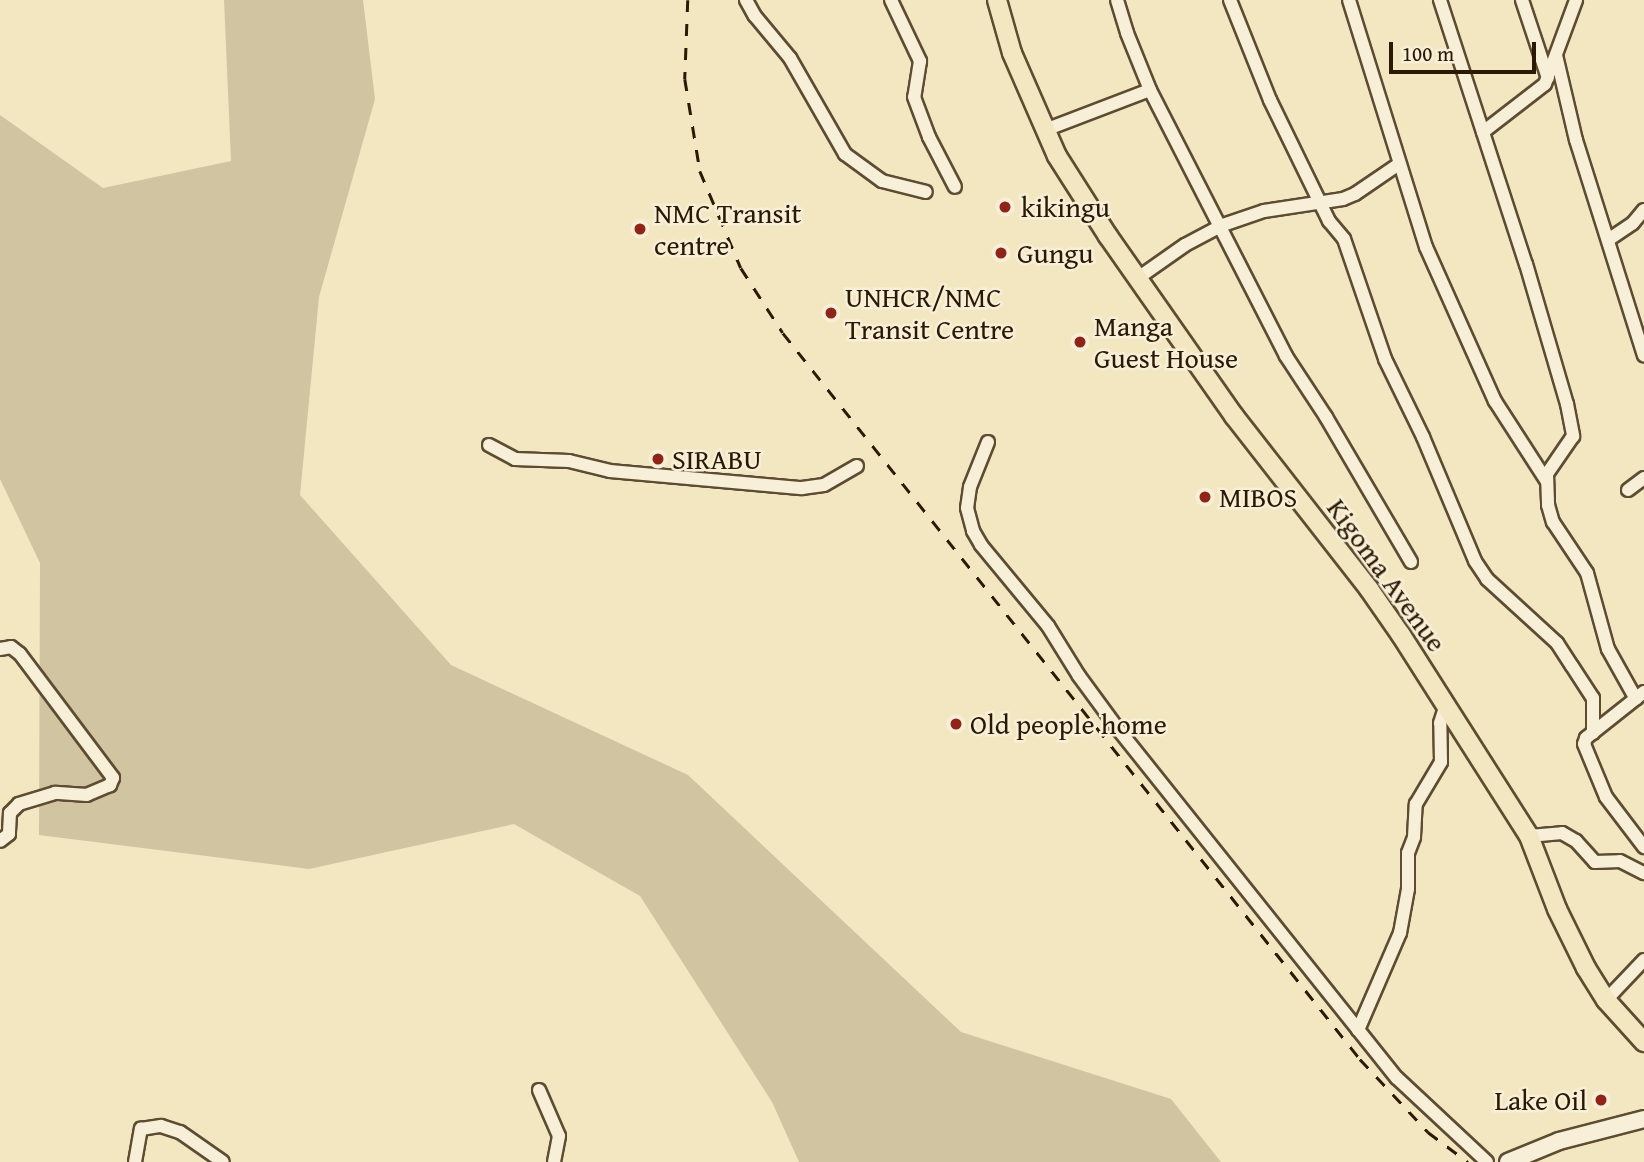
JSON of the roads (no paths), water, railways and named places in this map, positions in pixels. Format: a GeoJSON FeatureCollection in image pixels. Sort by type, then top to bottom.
{"type":"FeatureCollection","features":[{"type":"Feature","properties":{"kind":"main road","name":"Kigoma Avenue"},"geometry":{"type":"LineString","coordinates":[[997,0],[1012,53],[1057,156],[1234,416],[1369,589],[1446,704],[1529,836],[1557,909],[1606,1000],[1644,1042]]}},
{"type":"Feature","properties":{"kind":"street"},"geometry":{"type":"LineString","coordinates":[[746,0],[755,16],[790,58],[845,154],[881,180],[926,192]]}},
{"type":"Feature","properties":{"kind":"street"},"geometry":{"type":"LineString","coordinates":[[891,0],[898,9],[920,61],[914,97],[929,137],[955,187]]}},
{"type":"Feature","properties":{"kind":"street"},"geometry":{"type":"LineString","coordinates":[[1117,0],[1150,90],[1286,356],[1326,417],[1411,562]]}},
{"type":"Feature","properties":{"kind":"street"},"geometry":{"type":"LineString","coordinates":[[1230,0],[1270,100],[1329,221],[1344,239],[1385,359],[1423,437],[1475,561],[1487,579],[1557,643],[1593,698],[1593,733]]}},
{"type":"Feature","properties":{"kind":"street"},"geometry":{"type":"LineString","coordinates":[[1349,0],[1426,247],[1495,401],[1546,480],[1553,522],[1587,573],[1608,649],[1640,696],[1593,733],[1584,744],[1588,760],[1606,797],[1644,847]]}},
{"type":"Feature","properties":{"kind":"street"},"geometry":{"type":"LineString","coordinates":[[1440,0],[1544,322],[1573,433],[1546,480]]}},
{"type":"Feature","properties":{"kind":"street"},"geometry":{"type":"LineString","coordinates":[[1522,0],[1548,78]]}},
{"type":"Feature","properties":{"kind":"street"},"geometry":{"type":"LineString","coordinates":[[1483,132],[1542,87],[1548,78],[1576,0]]}},
{"type":"Feature","properties":{"kind":"street"},"geometry":{"type":"LineString","coordinates":[[1556,55],[1576,140],[1644,356]]}},
{"type":"Feature","properties":{"kind":"street"},"geometry":{"type":"LineString","coordinates":[[1045,130],[1150,90]]}},
{"type":"Feature","properties":{"kind":"street"},"geometry":{"type":"LineString","coordinates":[[1138,278],[1220,226],[1264,211],[1320,200],[1343,199],[1356,194],[1399,164]]}},
{"type":"Feature","properties":{"kind":"street"},"geometry":{"type":"LineString","coordinates":[[1608,240],[1633,223],[1644,210]]}},
{"type":"Feature","properties":{"kind":"street"},"geometry":{"type":"LineString","coordinates":[[988,442],[970,487],[968,518],[972,531],[1048,626],[1079,676],[1118,729],[1358,1030],[1412,1094],[1487,1162]]}},
{"type":"Feature","properties":{"kind":"street"},"geometry":{"type":"LineString","coordinates":[[489,445],[515,459],[569,461],[610,471],[802,488],[824,485],[857,466]]}},
{"type":"Feature","properties":{"kind":"street"},"geometry":{"type":"LineString","coordinates":[[1628,490],[1644,478]]}},
{"type":"Feature","properties":{"kind":"street"},"geometry":{"type":"LineString","coordinates":[[0,841],[9,834],[10,813],[19,804],[55,793],[87,795],[110,785],[113,778],[20,654],[1,644]]}},
{"type":"Feature","properties":{"kind":"street"},"geometry":{"type":"LineString","coordinates":[[1358,1030],[1400,933],[1408,889],[1408,853],[1414,837],[1416,804],[1441,762],[1440,723],[1446,704]]}},
{"type":"Feature","properties":{"kind":"street"},"geometry":{"type":"LineString","coordinates":[[1529,836],[1562,833],[1577,841],[1595,862],[1628,863],[1644,873]]}},
{"type":"Feature","properties":{"kind":"street"},"geometry":{"type":"LineString","coordinates":[[1606,1000],[1644,960]]}},
{"type":"Feature","properties":{"kind":"street"},"geometry":{"type":"LineString","coordinates":[[540,1090],[559,1136],[554,1162]]}},
{"type":"Feature","properties":{"kind":"street"},"geometry":{"type":"LineString","coordinates":[[1508,1162],[1559,1141],[1644,1119]]}},
{"type":"Feature","properties":{"kind":"street"},"geometry":{"type":"LineString","coordinates":[[135,1162],[141,1129],[161,1126],[180,1132],[223,1162]]}},
{"type":"Feature","properties":{"kind":"railway"},"geometry":{"type":"LineString","coordinates":[[688,0],[685,79],[700,171],[741,268],[783,333],[1360,1059],[1428,1132],[1468,1162]]}},
{"type":"Feature","properties":{"kind":"place","name":"kikingu"},"geometry":{"type":"Point","coordinates":[1005,207]}},
{"type":"Feature","properties":{"kind":"place","name":"NMC Transit centre"},"geometry":{"type":"Point","coordinates":[640,229]}},
{"type":"Feature","properties":{"kind":"place","name":"Gungu"},"geometry":{"type":"Point","coordinates":[1001,253]}},
{"type":"Feature","properties":{"kind":"place","name":"UNHCR/NMC Transit Centre"},"geometry":{"type":"Point","coordinates":[831,313]}},
{"type":"Feature","properties":{"kind":"place","name":"Manga Guest House"},"geometry":{"type":"Point","coordinates":[1080,342]}},
{"type":"Feature","properties":{"kind":"place","name":"SIRABU"},"geometry":{"type":"Point","coordinates":[658,459]}},
{"type":"Feature","properties":{"kind":"place","name":"MIBOS"},"geometry":{"type":"Point","coordinates":[1205,497]}},
{"type":"Feature","properties":{"kind":"place","name":"Old people home"},"geometry":{"type":"Point","coordinates":[956,724]}},
{"type":"Feature","properties":{"kind":"place","name":"Lake Oil"},"geometry":{"type":"Point","coordinates":[1601,1100]}}]}
